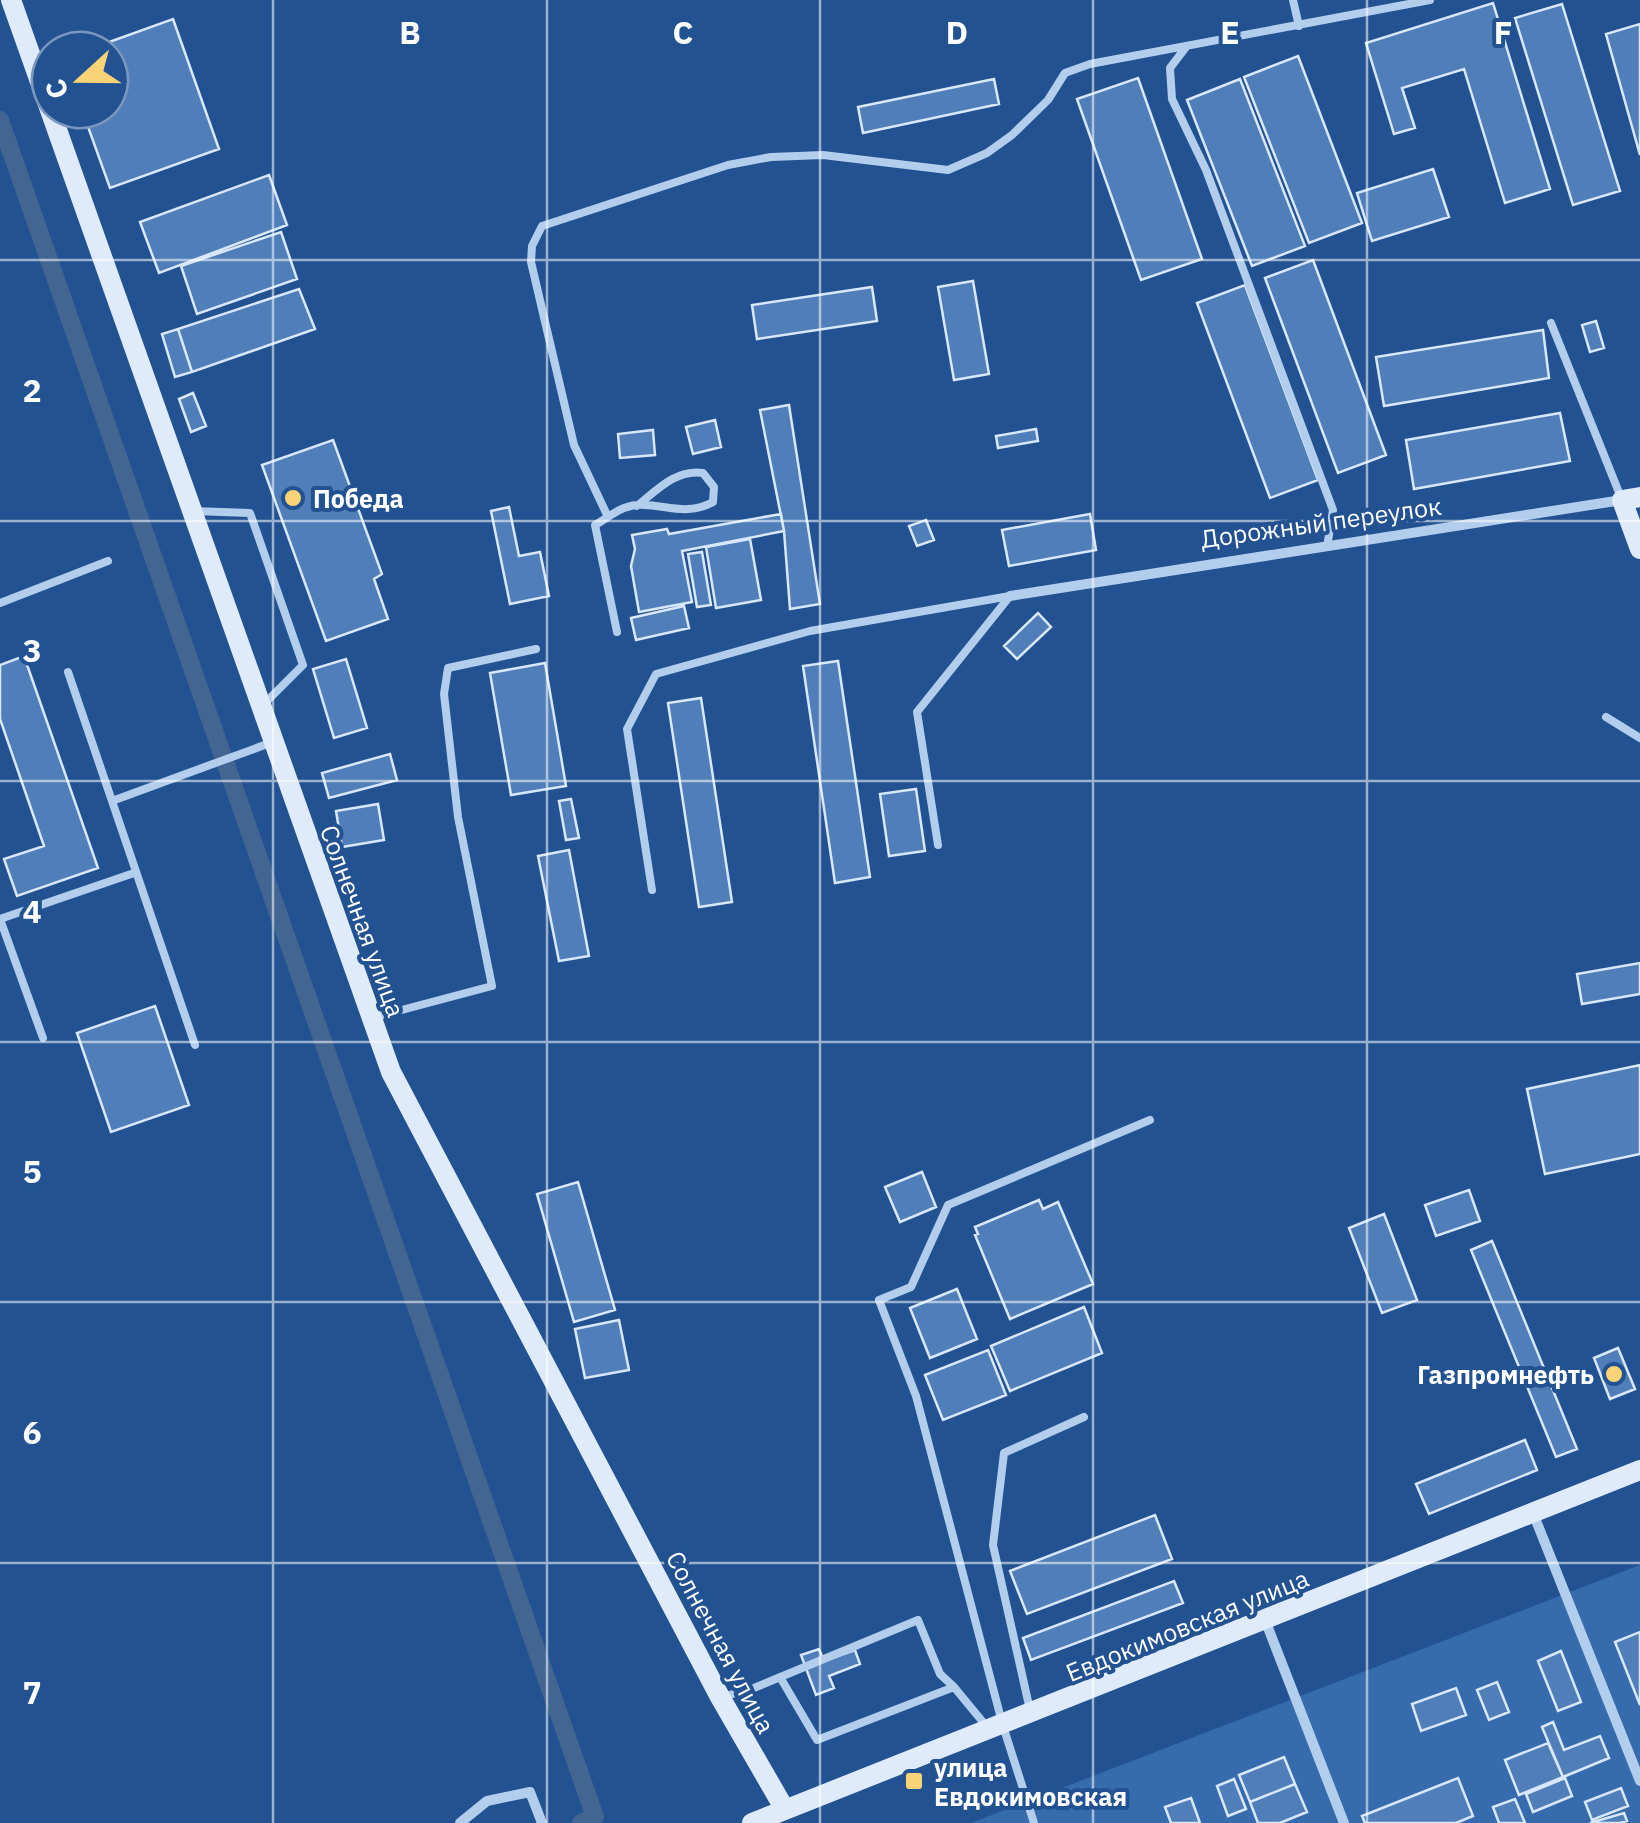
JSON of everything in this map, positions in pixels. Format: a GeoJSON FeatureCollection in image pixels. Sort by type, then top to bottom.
{"type":"FeatureCollection","features":[{"type":"Feature","properties":{"kind":"main road","name":"Солнечная улица"},"geometry":{"type":"LineString","coordinates":[[11,0],[260,708],[265,745],[391,1072],[720,1697],[784,1808]]}},
{"type":"Feature","properties":{"kind":"main road"},"geometry":{"type":"LineString","coordinates":[[1631,499],[1640,549]]}},
{"type":"Feature","properties":{"kind":"main road","name":"Евдокимовская улица"},"geometry":{"type":"LineString","coordinates":[[752,1823],[1640,1470]]}},
{"type":"Feature","properties":{"kind":"street","name":"Дорожный переулок"},"geometry":{"type":"LineString","coordinates":[[1010,596],[1631,499]]}},
{"type":"Feature","properties":{"kind":"street"},"geometry":{"type":"LineString","coordinates":[[1534,1512],[1640,1781]]}},
{"type":"Feature","properties":{"kind":"street"},"geometry":{"type":"LineString","coordinates":[[1265,1620],[1344,1823]]}},
{"type":"Feature","properties":{"kind":"street"},"geometry":{"type":"LineString","coordinates":[[460,1823],[487,1801],[530,1792],[542,1823]]}},
{"type":"Feature","properties":{"kind":"lane"},"geometry":{"type":"LineString","coordinates":[[1293,0],[1298,26]]}},
{"type":"Feature","properties":{"kind":"lane"},"geometry":{"type":"LineString","coordinates":[[608,518],[574,445],[532,262],[532,246],[542,226],[728,165],[771,157],[823,155],[948,170],[1012,136],[1048,100],[1065,72],[1386,5],[1430,0]]}},
{"type":"Feature","properties":{"kind":"lane"},"geometry":{"type":"LineString","coordinates":[[1186,46],[1170,68],[1172,99],[1206,170],[1333,510],[1327,548]]}},
{"type":"Feature","properties":{"kind":"lane"},"geometry":{"type":"LineString","coordinates":[[1551,323],[1631,499]]}},
{"type":"Feature","properties":{"kind":"lane"},"geometry":{"type":"LineString","coordinates":[[616,632],[595,525],[623,508],[699,510],[712,502],[714,488],[703,473],[690,471],[666,482],[637,506]]}},
{"type":"Feature","properties":{"kind":"lane"},"geometry":{"type":"LineString","coordinates":[[190,510],[250,512],[262,544],[304,665],[260,708]]}},
{"type":"Feature","properties":{"kind":"lane"},"geometry":{"type":"LineString","coordinates":[[0,603],[108,561]]}},
{"type":"Feature","properties":{"kind":"lane"},"geometry":{"type":"LineString","coordinates":[[938,845],[917,712],[1010,596]]}},
{"type":"Feature","properties":{"kind":"lane"},"geometry":{"type":"LineString","coordinates":[[652,890],[627,728],[656,674],[810,631],[1010,596]]}},
{"type":"Feature","properties":{"kind":"lane"},"geometry":{"type":"LineString","coordinates":[[371,1018],[492,986],[458,817],[444,694],[448,668],[536,648]]}},
{"type":"Feature","properties":{"kind":"lane"},"geometry":{"type":"LineString","coordinates":[[68,672],[194,1045]]}},
{"type":"Feature","properties":{"kind":"lane"},"geometry":{"type":"LineString","coordinates":[[1606,717],[1640,738]]}},
{"type":"Feature","properties":{"kind":"lane"},"geometry":{"type":"LineString","coordinates":[[112,801],[265,745]]}},
{"type":"Feature","properties":{"kind":"lane"},"geometry":{"type":"LineString","coordinates":[[43,1038],[0,919],[134,872]]}},
{"type":"Feature","properties":{"kind":"lane"},"geometry":{"type":"LineString","coordinates":[[1034,1823],[997,1728],[916,1396],[879,1300],[911,1287],[948,1206],[1150,1120]]}},
{"type":"Feature","properties":{"kind":"lane"},"geometry":{"type":"LineString","coordinates":[[1030,1714],[994,1545],[1004,1453],[1084,1417]]}},
{"type":"Feature","properties":{"kind":"lane"},"geometry":{"type":"LineString","coordinates":[[720,1697],[780,1677],[918,1620],[940,1674],[997,1728]]}},
{"type":"Feature","properties":{"kind":"lane"},"geometry":{"type":"LineString","coordinates":[[780,1677],[816,1740],[954,1687]]}},
{"type":"Feature","properties":{"kind":"shaded area"},"geometry":{"type":"Polygon","coordinates":[[[1640,1565],[1640,1823],[971,1823],[1640,1565]]]}},
{"type":"Feature","properties":{"kind":"building"},"geometry":{"type":"Polygon","coordinates":[[[1493,3],[1550,189],[1505,203],[1464,69],[1402,88],[1415,128],[1394,134],[1366,43],[1493,3]]]}},
{"type":"Feature","properties":{"kind":"building"},"geometry":{"type":"Polygon","coordinates":[[[1562,4],[1620,191],[1573,205],[1515,18],[1562,4]]]}},
{"type":"Feature","properties":{"kind":"building"},"geometry":{"type":"Polygon","coordinates":[[[173,19],[219,149],[110,188],[89,130],[130,130],[130,34],[173,19]]]}},
{"type":"Feature","properties":{"kind":"building"},"geometry":{"type":"Polygon","coordinates":[[[1640,24],[1640,155],[1606,34],[1640,24]]]}},
{"type":"Feature","properties":{"kind":"building"},"geometry":{"type":"Polygon","coordinates":[[[1298,56],[1362,223],[1309,243],[1244,77],[1298,56]]]}},
{"type":"Feature","properties":{"kind":"building"},"geometry":{"type":"Polygon","coordinates":[[[1138,78],[1202,259],[1141,280],[1077,99],[1138,78]]]}},
{"type":"Feature","properties":{"kind":"building"},"geometry":{"type":"Polygon","coordinates":[[[994,79],[999,104],[863,133],[858,107],[994,79]]]}},
{"type":"Feature","properties":{"kind":"building"},"geometry":{"type":"Polygon","coordinates":[[[1240,79],[1305,246],[1252,266],[1187,100],[1240,79]]]}},
{"type":"Feature","properties":{"kind":"building"},"geometry":{"type":"Polygon","coordinates":[[[1433,169],[1449,217],[1372,241],[1357,193],[1433,169]]]}},
{"type":"Feature","properties":{"kind":"building"},"geometry":{"type":"Polygon","coordinates":[[[269,175],[287,225],[159,273],[140,222],[269,175]]]}},
{"type":"Feature","properties":{"kind":"building"},"geometry":{"type":"Polygon","coordinates":[[[281,232],[297,279],[197,314],[181,266],[281,232]]]}},
{"type":"Feature","properties":{"kind":"building"},"geometry":{"type":"Polygon","coordinates":[[[1313,260],[1386,455],[1338,473],[1265,278],[1313,260]]]}},
{"type":"Feature","properties":{"kind":"building"},"geometry":{"type":"Polygon","coordinates":[[[973,281],[989,374],[954,380],[938,287],[973,281]]]}},
{"type":"Feature","properties":{"kind":"building"},"geometry":{"type":"Polygon","coordinates":[[[1245,285],[1318,480],[1270,498],[1197,303],[1245,285]]]}},
{"type":"Feature","properties":{"kind":"building"},"geometry":{"type":"Polygon","coordinates":[[[872,287],[877,321],[757,339],[752,305],[872,287]]]}},
{"type":"Feature","properties":{"kind":"building"},"geometry":{"type":"Polygon","coordinates":[[[299,289],[315,329],[192,372],[178,329],[299,289]]]}},
{"type":"Feature","properties":{"kind":"building"},"geometry":{"type":"Polygon","coordinates":[[[1596,321],[1604,348],[1590,352],[1582,325],[1596,321]]]}},
{"type":"Feature","properties":{"kind":"building"},"geometry":{"type":"Polygon","coordinates":[[[178,329],[192,372],[175,377],[162,334],[178,329]]]}},
{"type":"Feature","properties":{"kind":"building"},"geometry":{"type":"Polygon","coordinates":[[[1543,330],[1549,378],[1384,406],[1376,357],[1543,330]]]}},
{"type":"Feature","properties":{"kind":"building"},"geometry":{"type":"Polygon","coordinates":[[[193,393],[206,426],[191,432],[179,399],[193,393]]]}},
{"type":"Feature","properties":{"kind":"building"},"geometry":{"type":"Polygon","coordinates":[[[789,405],[820,604],[790,609],[784,531],[760,410],[789,405]]]}},
{"type":"Feature","properties":{"kind":"building"},"geometry":{"type":"Polygon","coordinates":[[[1560,413],[1570,461],[1414,489],[1406,440],[1560,413]]]}},
{"type":"Feature","properties":{"kind":"building"},"geometry":{"type":"Polygon","coordinates":[[[715,420],[721,447],[693,454],[686,427],[715,420]]]}},
{"type":"Feature","properties":{"kind":"building"},"geometry":{"type":"Polygon","coordinates":[[[1036,429],[1038,441],[998,448],[996,436],[1036,429]]]}},
{"type":"Feature","properties":{"kind":"building"},"geometry":{"type":"Polygon","coordinates":[[[653,430],[655,455],[620,458],[618,434],[653,430]]]}},
{"type":"Feature","properties":{"kind":"building"},"geometry":{"type":"Polygon","coordinates":[[[333,440],[382,574],[374,579],[388,619],[326,641],[262,465],[333,440]]]}},
{"type":"Feature","properties":{"kind":"building"},"geometry":{"type":"Polygon","coordinates":[[[509,507],[519,556],[540,552],[549,596],[510,604],[491,511],[509,507]]]}},
{"type":"Feature","properties":{"kind":"building"},"geometry":{"type":"Polygon","coordinates":[[[781,514],[784,531],[682,551],[692,602],[639,612],[631,566],[635,549],[632,535],[667,529],[669,534],[781,514]]]}},
{"type":"Feature","properties":{"kind":"building"},"geometry":{"type":"Polygon","coordinates":[[[1090,514],[1096,550],[1009,566],[1002,530],[1090,514]]]}},
{"type":"Feature","properties":{"kind":"building"},"geometry":{"type":"Polygon","coordinates":[[[926,520],[934,540],[917,546],[909,526],[926,520]]]}},
{"type":"Feature","properties":{"kind":"building"},"geometry":{"type":"Polygon","coordinates":[[[750,539],[761,600],[716,608],[706,547],[750,539]]]}},
{"type":"Feature","properties":{"kind":"building"},"geometry":{"type":"Polygon","coordinates":[[[702,552],[711,605],[697,607],[688,554],[702,552]]]}},
{"type":"Feature","properties":{"kind":"building"},"geometry":{"type":"Polygon","coordinates":[[[684,606],[689,628],[636,640],[631,618],[684,606]]]}},
{"type":"Feature","properties":{"kind":"building"},"geometry":{"type":"Polygon","coordinates":[[[1038,613],[1051,627],[1017,659],[1004,646],[1038,613]]]}},
{"type":"Feature","properties":{"kind":"building"},"geometry":{"type":"Polygon","coordinates":[[[24,656],[98,868],[17,896],[4,859],[44,846],[0,719],[0,665],[24,656]]]}},
{"type":"Feature","properties":{"kind":"building"},"geometry":{"type":"Polygon","coordinates":[[[346,659],[367,728],[334,738],[313,669],[346,659]]]}},
{"type":"Feature","properties":{"kind":"building"},"geometry":{"type":"Polygon","coordinates":[[[838,661],[870,877],[835,883],[803,666],[838,661]]]}},
{"type":"Feature","properties":{"kind":"building"},"geometry":{"type":"Polygon","coordinates":[[[545,663],[566,786],[511,795],[490,673],[545,663]]]}},
{"type":"Feature","properties":{"kind":"building"},"geometry":{"type":"Polygon","coordinates":[[[701,698],[732,902],[699,907],[668,703],[701,698]]]}},
{"type":"Feature","properties":{"kind":"building"},"geometry":{"type":"Polygon","coordinates":[[[390,754],[397,780],[329,798],[322,773],[390,754]]]}},
{"type":"Feature","properties":{"kind":"building"},"geometry":{"type":"Polygon","coordinates":[[[916,789],[925,851],[889,856],[880,794],[916,789]]]}},
{"type":"Feature","properties":{"kind":"building"},"geometry":{"type":"Polygon","coordinates":[[[571,799],[579,838],[566,840],[559,801],[571,799]]]}},
{"type":"Feature","properties":{"kind":"building"},"geometry":{"type":"Polygon","coordinates":[[[378,804],[384,840],[342,847],[336,811],[378,804]]]}},
{"type":"Feature","properties":{"kind":"building"},"geometry":{"type":"Polygon","coordinates":[[[569,850],[589,956],[559,961],[538,856],[569,850]]]}},
{"type":"Feature","properties":{"kind":"building"},"geometry":{"type":"Polygon","coordinates":[[[1640,963],[1640,994],[1582,1004],[1577,974],[1640,963]]]}},
{"type":"Feature","properties":{"kind":"building"},"geometry":{"type":"Polygon","coordinates":[[[155,1006],[189,1105],[111,1132],[77,1033],[155,1006]]]}},
{"type":"Feature","properties":{"kind":"building"},"geometry":{"type":"Polygon","coordinates":[[[1640,1065],[1640,1154],[1545,1174],[1527,1089],[1640,1065]]]}},
{"type":"Feature","properties":{"kind":"building"},"geometry":{"type":"Polygon","coordinates":[[[922,1172],[936,1207],[900,1222],[885,1187],[922,1172]]]}},
{"type":"Feature","properties":{"kind":"building"},"geometry":{"type":"Polygon","coordinates":[[[578,1182],[615,1310],[574,1322],[537,1194],[578,1182]]]}},
{"type":"Feature","properties":{"kind":"building"},"geometry":{"type":"Polygon","coordinates":[[[1469,1190],[1480,1221],[1436,1236],[1425,1205],[1469,1190]]]}},
{"type":"Feature","properties":{"kind":"building"},"geometry":{"type":"Polygon","coordinates":[[[1039,1200],[1043,1209],[1058,1202],[1093,1284],[1010,1319],[975,1227],[1039,1200]]]}},
{"type":"Feature","properties":{"kind":"building"},"geometry":{"type":"Polygon","coordinates":[[[1384,1214],[1417,1300],[1382,1313],[1349,1228],[1384,1214]]]}},
{"type":"Feature","properties":{"kind":"building"},"geometry":{"type":"Polygon","coordinates":[[[1492,1241],[1577,1449],[1556,1457],[1471,1250],[1492,1241]]]}},
{"type":"Feature","properties":{"kind":"building"},"geometry":{"type":"Polygon","coordinates":[[[957,1289],[977,1339],[930,1358],[910,1308],[957,1289]]]}},
{"type":"Feature","properties":{"kind":"building"},"geometry":{"type":"Polygon","coordinates":[[[1084,1307],[1102,1353],[1010,1391],[991,1346],[1084,1307]]]}},
{"type":"Feature","properties":{"kind":"building"},"geometry":{"type":"Polygon","coordinates":[[[619,1320],[629,1370],[585,1378],[575,1329],[619,1320]]]}},
{"type":"Feature","properties":{"kind":"building","name":"Газпромнефть"},"geometry":{"type":"Polygon","coordinates":[[[1618,1348],[1635,1389],[1610,1399],[1594,1358],[1618,1348]]]}},
{"type":"Feature","properties":{"kind":"building"},"geometry":{"type":"Polygon","coordinates":[[[988,1350],[1006,1395],[943,1420],[925,1375],[988,1350]]]}},
{"type":"Feature","properties":{"kind":"building"},"geometry":{"type":"Polygon","coordinates":[[[1525,1440],[1537,1470],[1429,1514],[1416,1484],[1525,1440]]]}},
{"type":"Feature","properties":{"kind":"building"},"geometry":{"type":"Polygon","coordinates":[[[1155,1515],[1172,1559],[1027,1614],[1010,1571],[1155,1515]]]}},
{"type":"Feature","properties":{"kind":"building"},"geometry":{"type":"Polygon","coordinates":[[[1174,1581],[1183,1603],[1031,1660],[1023,1638],[1174,1581]]]}},
{"type":"Feature","properties":{"kind":"building"},"geometry":{"type":"Polygon","coordinates":[[[1640,1632],[1640,1705],[1615,1642],[1640,1632]]]}},
{"type":"Feature","properties":{"kind":"building"},"geometry":{"type":"Polygon","coordinates":[[[819,1649],[824,1661],[855,1650],[860,1664],[829,1676],[834,1688],[816,1695],[801,1655],[819,1649]]]}},
{"type":"Feature","properties":{"kind":"building"},"geometry":{"type":"Polygon","coordinates":[[[1561,1651],[1581,1702],[1558,1711],[1538,1661],[1561,1651]]]}},
{"type":"Feature","properties":{"kind":"building"},"geometry":{"type":"Polygon","coordinates":[[[1497,1682],[1509,1712],[1489,1720],[1477,1690],[1497,1682]]]}},
{"type":"Feature","properties":{"kind":"building"},"geometry":{"type":"Polygon","coordinates":[[[1456,1688],[1466,1715],[1421,1731],[1412,1704],[1456,1688]]]}},
{"type":"Feature","properties":{"kind":"building"},"geometry":{"type":"Polygon","coordinates":[[[1553,1722],[1564,1750],[1600,1736],[1609,1758],[1563,1777],[1542,1727],[1553,1722]]]}},
{"type":"Feature","properties":{"kind":"building"},"geometry":{"type":"Polygon","coordinates":[[[1548,1743],[1563,1777],[1519,1795],[1505,1760],[1548,1743]]]}},
{"type":"Feature","properties":{"kind":"building"},"geometry":{"type":"Polygon","coordinates":[[[1284,1757],[1295,1784],[1250,1802],[1239,1775],[1284,1757]]]}},
{"type":"Feature","properties":{"kind":"building"},"geometry":{"type":"Polygon","coordinates":[[[1458,1778],[1473,1816],[1456,1823],[1365,1823],[1362,1816],[1458,1778]]]}},
{"type":"Feature","properties":{"kind":"building"},"geometry":{"type":"Polygon","coordinates":[[[1565,1778],[1572,1796],[1533,1812],[1526,1794],[1565,1778]]]}},
{"type":"Feature","properties":{"kind":"building"},"geometry":{"type":"Polygon","coordinates":[[[1234,1779],[1246,1809],[1228,1816],[1217,1786],[1234,1779]]]}},
{"type":"Feature","properties":{"kind":"building"},"geometry":{"type":"Polygon","coordinates":[[[1295,1784],[1307,1812],[1280,1823],[1258,1823],[1250,1802],[1295,1784]]]}},
{"type":"Feature","properties":{"kind":"building"},"geometry":{"type":"Polygon","coordinates":[[[1621,1788],[1628,1806],[1592,1820],[1585,1802],[1621,1788]]]}},
{"type":"Feature","properties":{"kind":"building"},"geometry":{"type":"Polygon","coordinates":[[[1191,1798],[1200,1823],[1171,1823],[1165,1807],[1191,1798]]]}},
{"type":"Feature","properties":{"kind":"building"},"geometry":{"type":"Polygon","coordinates":[[[1515,1799],[1525,1823],[1499,1823],[1493,1807],[1515,1799]]]}},
{"type":"Feature","properties":{"kind":"building"},"geometry":{"type":"Polygon","coordinates":[[[1624,1813],[1627,1821],[1590,1823],[1624,1813]]]}},
{"type":"Feature","properties":{"kind":"waterway"},"geometry":{"type":"LineString","coordinates":[[0,120],[595,1817],[581,1823]]}},
{"type":"Feature","properties":{"kind":"place","name":"Победа"},"geometry":{"type":"Point","coordinates":[293,498]}},
{"type":"Feature","properties":{"kind":"place","name":"Газпромнефть"},"geometry":{"type":"Point","coordinates":[1614,1374]}},
{"type":"Feature","properties":{"kind":"place","name":"улица Евдокимовская"},"geometry":{"type":"Point","coordinates":[914,1781]}}]}
